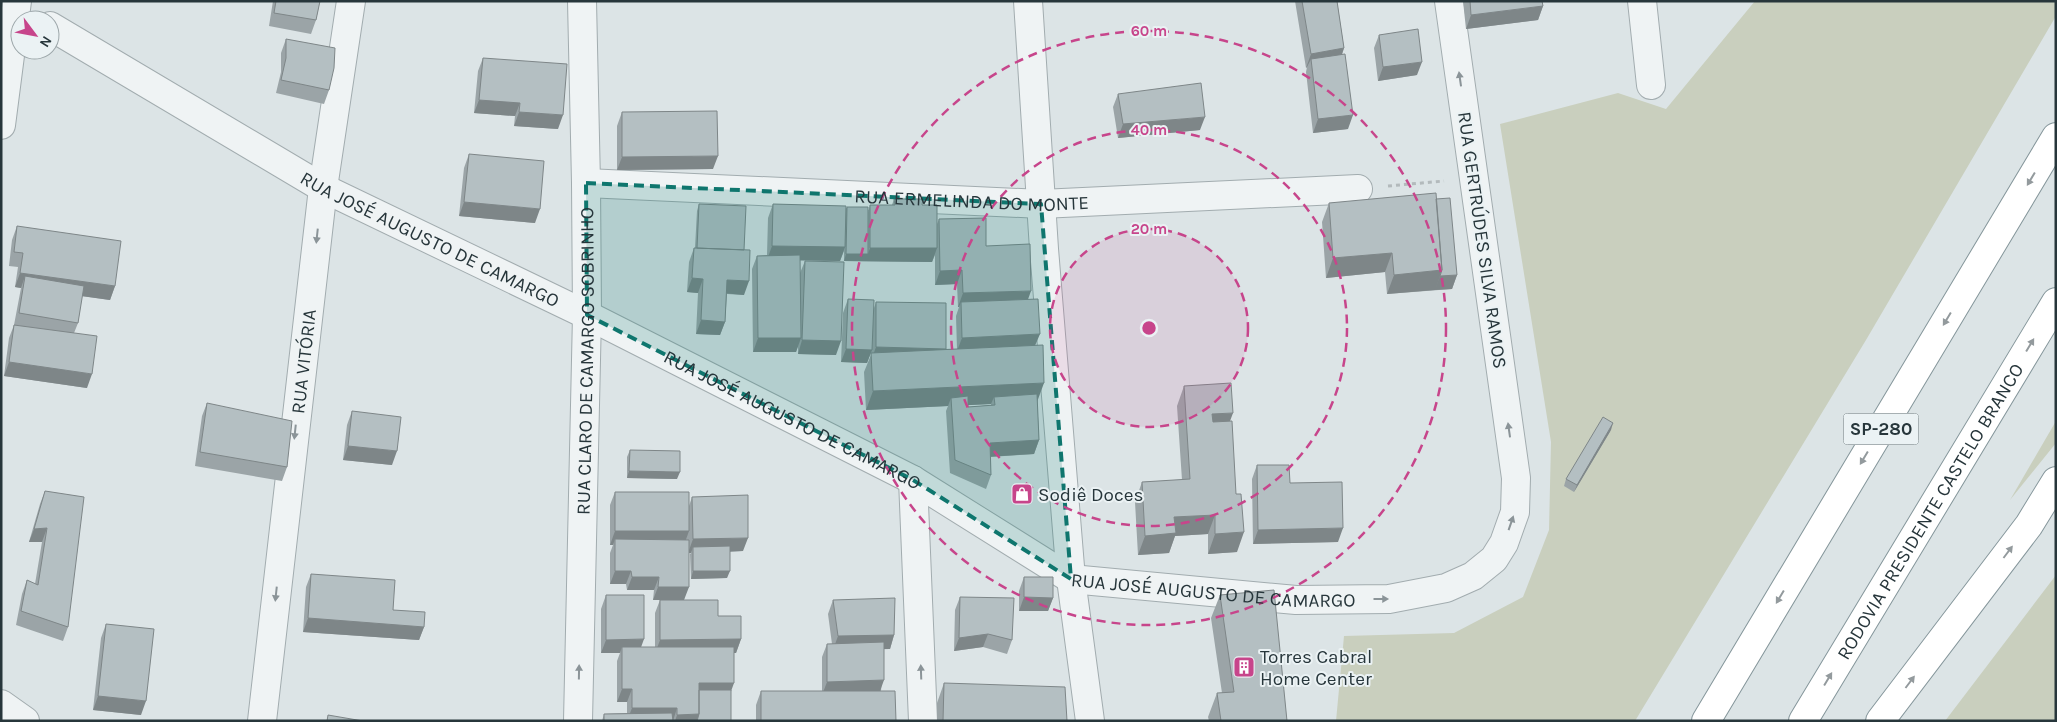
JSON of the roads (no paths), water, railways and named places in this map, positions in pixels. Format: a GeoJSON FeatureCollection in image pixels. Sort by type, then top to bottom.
{"type":"FeatureCollection","features":[{"type":"Feature","properties":{"kind":"highway","name":"SP-280"},"geometry":{"type":"LineString","coordinates":[[1706,721],[2056,138]]}},
{"type":"Feature","properties":{"kind":"highway","name":"RODOVIA PRESIDENTE CASTELO BRANCO"},"geometry":{"type":"LineString","coordinates":[[1803,721],[2056,302]]}},
{"type":"Feature","properties":{"kind":"highway"},"geometry":{"type":"LineString","coordinates":[[1880,721],[2029,525],[2056,481]]}},
{"type":"Feature","properties":{"kind":"street","name":"RUA VITÓRIA"},"geometry":{"type":"LineString","coordinates":[[262,721],[323,188],[351,1]]}},
{"type":"Feature","properties":{"kind":"street","name":"RUA CLARO DE CAMARGO SOBRINHO"},"geometry":{"type":"LineString","coordinates":[[578,721],[587,315],[582,1]]}},
{"type":"Feature","properties":{"kind":"street"},"geometry":{"type":"LineString","coordinates":[[1028,1],[1041,204],[1071,580],[1090,721]]}},
{"type":"Feature","properties":{"kind":"street","name":"RUA GERTRÚDES SILVA RAMOS"},"geometry":{"type":"LineString","coordinates":[[1449,1],[1516,478]]}},
{"type":"Feature","properties":{"kind":"street"},"geometry":{"type":"LineString","coordinates":[[1642,1],[1651,85]]}},
{"type":"Feature","properties":{"kind":"street"},"geometry":{"type":"LineString","coordinates":[[1,125],[20,7]]}},
{"type":"Feature","properties":{"kind":"street","name":"RUA JOSÉ AUGUSTO DE CAMARGO"},"geometry":{"type":"LineString","coordinates":[[60,32],[323,188],[587,315],[913,480],[1071,580],[1296,600],[1390,599],[1446,588],[1473,576],[1494,559],[1504,543],[1515,512],[1516,478]]}},
{"type":"Feature","properties":{"kind":"street","name":"RUA ERMELINDA DO MONTE"},"geometry":{"type":"LineString","coordinates":[[586,183],[1041,204],[1358,189]]}},
{"type":"Feature","properties":{"kind":"street"},"geometry":{"type":"LineString","coordinates":[[913,480],[923,721]]}},
{"type":"Feature","properties":{"kind":"street"},"geometry":{"type":"LineString","coordinates":[[1,704],[25,721]]}},
{"type":"Feature","properties":{"kind":"place","name":"Sodiê Doces"},"geometry":{"type":"Point","coordinates":[1022,494]}},
{"type":"Feature","properties":{"kind":"place","name":"Torres Cabral Home Center"},"geometry":{"type":"Point","coordinates":[1244,667]}}]}
